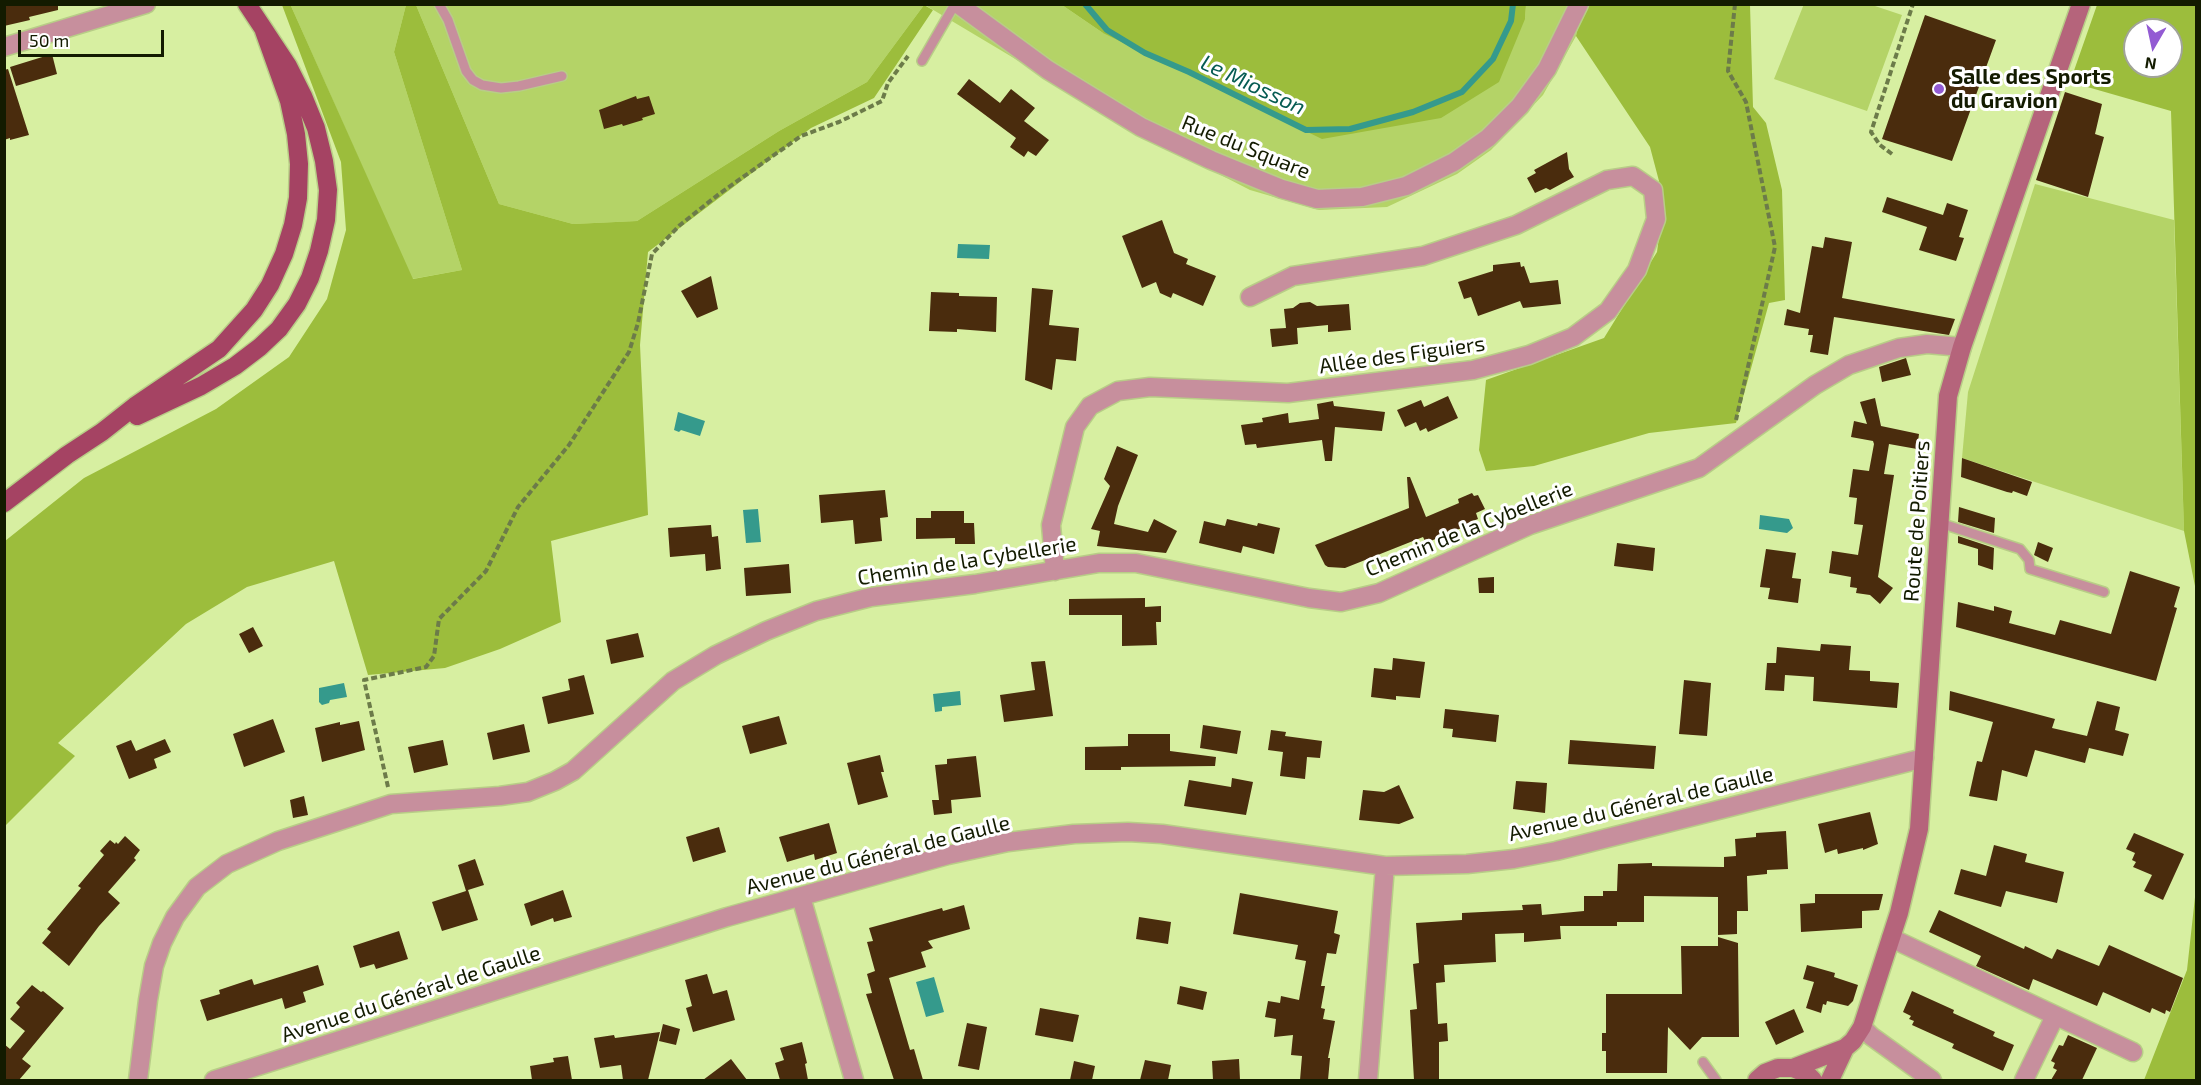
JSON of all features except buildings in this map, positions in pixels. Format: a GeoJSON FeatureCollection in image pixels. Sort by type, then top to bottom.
{"type":"FeatureCollection","features":[{"type":"Feature","properties":{"kind":"main road"},"geometry":{"type":"LineString","coordinates":[[102,432],[201,386],[235,366],[260,347],[279,329],[297,304],[320,251],[326,220],[328,190],[316,128],[288,66],[247,4]]}},
{"type":"Feature","properties":{"kind":"main road"},"geometry":{"type":"LineString","coordinates":[[4,503],[135,406],[219,349],[254,310],[270,285],[284,255],[298,198],[299,164],[289,101],[264,31]]}},
{"type":"Feature","properties":{"kind":"street"},"geometry":{"type":"LineString","coordinates":[[4,47],[146,4]]}},
{"type":"Feature","properties":{"kind":"street","name":"Rue du Square"},"geometry":{"type":"LineString","coordinates":[[956,4],[1048,70],[1141,127],[1241,173],[1282,189],[1317,199],[1362,197],[1406,186],[1454,162],[1488,138],[1520,106],[1547,69],[1579,4]]}},
{"type":"Feature","properties":{"kind":"street","name":"Route de Poitiers"},"geometry":{"type":"LineString","coordinates":[[1757,1080],[1765,1073],[1778,1068],[1794,1068],[1845,1048],[1853,1041],[1862,1028],[1891,938],[1919,829],[1948,396],[1962,347],[2081,4]]}},
{"type":"Feature","properties":{"kind":"street","name":"Allée des Figuiers"},"geometry":{"type":"LineString","coordinates":[[1055,571],[1051,525],[1076,427],[1090,406],[1118,391],[1150,387],[1288,393],[1473,370],[1529,355],[1573,337],[1608,312],[1637,270],[1656,219],[1653,190],[1633,176],[1607,180],[1516,225],[1423,256],[1293,276],[1250,297]]}},
{"type":"Feature","properties":{"kind":"street","name":"Chemin de la Cybellerie"},"geometry":{"type":"LineString","coordinates":[[138,1080],[154,966],[162,943],[175,917],[197,887],[226,864],[278,841],[391,804],[500,796],[528,792],[555,781],[573,771],[673,681],[716,655],[766,631],[816,611],[871,597],[975,584],[1099,563],[1136,563],[1309,598],[1341,602],[1379,593],[1530,525],[1700,468],[1815,385],[1850,365],[1899,348],[1927,344],[1962,347]]}},
{"type":"Feature","properties":{"kind":"street","name":"Avenue du Général de Gaulle"},"geometry":{"type":"LineString","coordinates":[[214,1080],[728,917],[948,855],[1008,842],[1074,834],[1128,832],[1162,834],[1385,866],[1467,864],[1514,859],[1556,851],[1924,758]]}},
{"type":"Feature","properties":{"kind":"street"},"geometry":{"type":"LineString","coordinates":[[1368,1080],[1385,866]]}},
{"type":"Feature","properties":{"kind":"street"},"geometry":{"type":"LineString","coordinates":[[801,897],[854,1080]]}},
{"type":"Feature","properties":{"kind":"street"},"geometry":{"type":"LineString","coordinates":[[1891,938],[2133,1052]]}},
{"type":"Feature","properties":{"kind":"street"},"geometry":{"type":"LineString","coordinates":[[2024,1080],[2055,1016]]}},
{"type":"Feature","properties":{"kind":"street"},"geometry":{"type":"LineString","coordinates":[[1862,1028],[1932,1080]]}},
{"type":"Feature","properties":{"kind":"street","name":"Route de Poitiers"},"geometry":{"type":"LineString","coordinates":[[1830,1080],[1845,1048]]}},
{"type":"Feature","properties":{"kind":"street"},"geometry":{"type":"LineString","coordinates":[[1794,1068],[1807,1074],[1813,1080]]}},
{"type":"Feature","properties":{"kind":"lane"},"geometry":{"type":"LineString","coordinates":[[439,4],[448,20],[466,71],[482,86],[501,88],[519,86],[562,76]]}},
{"type":"Feature","properties":{"kind":"lane"},"geometry":{"type":"LineString","coordinates":[[922,61],[956,4]]}},
{"type":"Feature","properties":{"kind":"lane"},"geometry":{"type":"LineString","coordinates":[[1940,523],[2020,549],[2029,560],[2030,568],[2104,592]]}},
{"type":"Feature","properties":{"kind":"lane"},"geometry":{"type":"LineString","coordinates":[[1703,1062],[1716,1080]]}},
{"type":"Feature","properties":{"kind":"path"},"geometry":{"type":"LineString","coordinates":[[1730,446],[1775,247],[1746,102],[1728,71],[1736,4]]}},
{"type":"Feature","properties":{"kind":"path"},"geometry":{"type":"LineString","coordinates":[[1892,154],[1880,145],[1871,132],[1913,4]]}},
{"type":"Feature","properties":{"kind":"path"},"geometry":{"type":"LineString","coordinates":[[391,804],[364,680],[426,667],[434,656],[440,619],[486,571],[518,507],[569,445],[629,352],[638,323],[652,254],[680,225],[719,194],[801,136],[839,122],[882,101],[888,83],[911,52]]}},
{"type":"Feature","properties":{"kind":"green space"},"geometry":{"type":"Polygon","coordinates":[[[1804,4],[1872,5],[1902,15],[1867,111],[1774,79],[1804,4]]]}},
{"type":"Feature","properties":{"kind":"green space"},"geometry":{"type":"Polygon","coordinates":[[[282,5],[291,6],[413,279],[462,270],[394,52],[406,5],[416,5],[499,204],[573,224],[637,221],[779,131],[867,82],[924,5],[933,10],[874,98],[811,128],[648,252],[640,345],[648,515],[551,541],[561,622],[500,649],[445,668],[368,675],[334,561],[247,587],[186,624],[58,743],[75,756],[5,826],[5,541],[84,478],[216,409],[289,357],[327,299],[346,230],[341,162],[282,5]]]}},
{"type":"Feature","properties":{"kind":"green space"},"geometry":{"type":"Polygon","coordinates":[[[287,5],[406,5],[394,52],[462,270],[412,279],[291,6],[287,5]]]}},
{"type":"Feature","properties":{"kind":"green space"},"geometry":{"type":"Polygon","coordinates":[[[416,5],[924,5],[867,82],[779,131],[637,221],[573,224],[499,204],[416,5]]]}},
{"type":"Feature","properties":{"kind":"green space"},"geometry":{"type":"Polygon","coordinates":[[[925,5],[1062,5],[1103,33],[1525,19],[1526,5],[1583,5],[1576,36],[1543,95],[1491,150],[1457,174],[1387,207],[1319,210],[1250,190],[1141,134],[925,5]]]}},
{"type":"Feature","properties":{"kind":"green space"},"geometry":{"type":"Polygon","coordinates":[[[1062,5],[1526,5],[1525,19],[1499,82],[1441,118],[1322,139],[1103,33],[1062,5]]]}},
{"type":"Feature","properties":{"kind":"green space"},"geometry":{"type":"Polygon","coordinates":[[[1583,5],[1750,5],[1753,107],[1766,123],[1782,190],[1785,300],[1769,303],[1736,423],[1649,433],[1534,466],[1486,471],[1479,450],[1486,380],[1604,338],[1657,252],[1664,200],[1650,147],[1576,36],[1583,5]]]}},
{"type":"Feature","properties":{"kind":"green space"},"geometry":{"type":"Polygon","coordinates":[[[2097,5],[2196,5],[2196,591],[2184,531],[2171,111],[2070,82],[2097,5]]]}},
{"type":"Feature","properties":{"kind":"green space"},"geometry":{"type":"Polygon","coordinates":[[[2035,184],[2174,220],[2184,531],[1962,458],[1968,392],[2035,184]]]}},
{"type":"Feature","properties":{"kind":"green space"},"geometry":{"type":"Polygon","coordinates":[[[2196,888],[2196,1080],[2144,1080],[2187,970],[2196,888]]]}},
{"type":"Feature","properties":{"kind":"water"},"geometry":{"type":"Polygon","coordinates":[[[958,244],[990,245],[989,259],[957,258],[958,244]]]}},
{"type":"Feature","properties":{"kind":"water"},"geometry":{"type":"Polygon","coordinates":[[[678,412],[705,421],[700,436],[674,430],[678,412]]]}},
{"type":"Feature","properties":{"kind":"water"},"geometry":{"type":"Polygon","coordinates":[[[758,509],[761,542],[746,543],[743,510],[758,509]]]}},
{"type":"Feature","properties":{"kind":"water"},"geometry":{"type":"Polygon","coordinates":[[[1760,515],[1789,519],[1793,528],[1787,533],[1759,529],[1760,515]]]}},
{"type":"Feature","properties":{"kind":"water"},"geometry":{"type":"Polygon","coordinates":[[[344,683],[347,697],[330,700],[329,703],[322,705],[319,702],[319,688],[344,683]]]}},
{"type":"Feature","properties":{"kind":"water"},"geometry":{"type":"Polygon","coordinates":[[[960,691],[961,705],[942,707],[942,711],[935,712],[933,694],[960,691]]]}},
{"type":"Feature","properties":{"kind":"water"},"geometry":{"type":"Polygon","coordinates":[[[934,977],[944,1012],[926,1017],[916,982],[934,977]]]}},
{"type":"Feature","properties":{"kind":"waterway","name":"Le Miosson"},"geometry":{"type":"LineString","coordinates":[[1085,4],[1107,30],[1145,53],[1189,72],[1306,130],[1350,129],[1413,112],[1462,92],[1493,59],[1511,21],[1513,4]]}},
{"type":"Feature","properties":{"kind":"place","name":"Salle des Sports du Gravion"},"geometry":{"type":"Point","coordinates":[1939,89]}}]}
